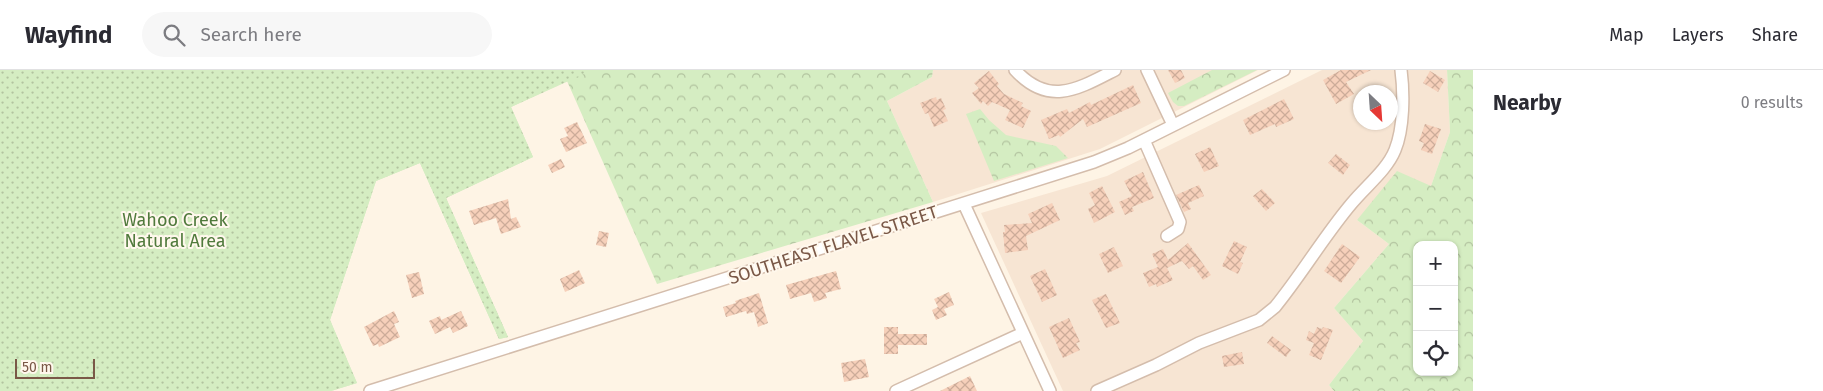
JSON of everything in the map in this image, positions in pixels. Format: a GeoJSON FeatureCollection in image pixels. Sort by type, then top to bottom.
{"type":"FeatureCollection","features":[{"type":"Feature","properties":{"kind":"street"},"geometry":{"type":"LineString","coordinates":[[1015,70],[1033,86],[1054,92],[1076,89],[1115,70]]}},
{"type":"Feature","properties":{"kind":"street"},"geometry":{"type":"LineString","coordinates":[[1147,70],[1173,125]]}},
{"type":"Feature","properties":{"kind":"street","name":"SOUTHEAST FLAVEL STREET"},"geometry":{"type":"LineString","coordinates":[[370,391],[1106,158],[1284,70]]}},
{"type":"Feature","properties":{"kind":"street"},"geometry":{"type":"LineString","coordinates":[[1097,391],[1156,365],[1198,343],[1259,320],[1275,308],[1351,204],[1392,158],[1400,129],[1401,70]]}},
{"type":"Feature","properties":{"kind":"street"},"geometry":{"type":"LineString","coordinates":[[1144,140],[1180,222],[1178,229],[1167,236]]}},
{"type":"Feature","properties":{"kind":"street"},"geometry":{"type":"LineString","coordinates":[[964,204],[1050,391]]}},
{"type":"Feature","properties":{"kind":"street"},"geometry":{"type":"LineString","coordinates":[[896,391],[1023,333]]}},
{"type":"Feature","properties":{"kind":"shaded area"},"geometry":{"type":"Polygon","coordinates":[[[933,70],[1258,70],[1100,149],[933,202],[887,101],[932,77],[933,70]]]}},
{"type":"Feature","properties":{"kind":"shaded area"},"geometry":{"type":"Polygon","coordinates":[[[1322,70],[1447,70],[1450,132],[1431,186],[1357,220],[1389,244],[1334,308],[1363,341],[1329,385],[1334,391],[1063,391],[981,213],[1107,176],[1322,70]]]}},
{"type":"Feature","properties":{"kind":"green space","name":"Wahoo Creek Natural Area"},"geometry":{"type":"Polygon","coordinates":[[[0,70],[933,70],[932,77],[887,101],[933,202],[657,284],[567,81],[511,107],[533,157],[446,198],[508,337],[499,339],[420,163],[376,181],[330,320],[357,383],[331,391],[0,391],[0,70]]]}},
{"type":"Feature","properties":{"kind":"green space","name":"Wahoo Creek Natural Area"},"geometry":{"type":"Polygon","coordinates":[[[0,70],[593,70],[511,107],[533,157],[446,198],[508,337],[499,339],[420,163],[376,181],[330,320],[357,383],[331,391],[0,391],[0,70]]]}},
{"type":"Feature","properties":{"kind":"green space"},"geometry":{"type":"Polygon","coordinates":[[[1212,70],[1257,70],[1184,106],[1178,106],[1173,102],[1168,93],[1212,70]]]}},
{"type":"Feature","properties":{"kind":"green space"},"geometry":{"type":"Polygon","coordinates":[[[1447,70],[1473,70],[1473,391],[1334,391],[1329,385],[1363,341],[1334,308],[1389,244],[1357,220],[1397,171],[1431,186],[1450,132],[1447,70]]]}},
{"type":"Feature","properties":{"kind":"green space"},"geometry":{"type":"Polygon","coordinates":[[[980,109],[1006,135],[1056,146],[1068,158],[994,181],[966,114],[980,109]]]}},
{"type":"Feature","properties":{"kind":"building"},"geometry":{"type":"Polygon","coordinates":[[[1168,70],[1181,70],[1185,78],[1175,83],[1168,70]]]}},
{"type":"Feature","properties":{"kind":"building"},"geometry":{"type":"Polygon","coordinates":[[[1341,70],[1371,70],[1346,82],[1353,95],[1336,104],[1323,80],[1341,70]]]}},
{"type":"Feature","properties":{"kind":"building"},"geometry":{"type":"Polygon","coordinates":[[[989,71],[1004,94],[1023,103],[1021,106],[1031,111],[1023,128],[1005,120],[1010,110],[992,102],[988,106],[983,101],[981,104],[972,93],[979,88],[974,83],[989,71]]]}},
{"type":"Feature","properties":{"kind":"building"},"geometry":{"type":"Polygon","coordinates":[[[1430,71],[1445,80],[1438,92],[1423,83],[1430,71]]]}},
{"type":"Feature","properties":{"kind":"building"},"geometry":{"type":"Polygon","coordinates":[[[1133,85],[1141,103],[1087,127],[1083,119],[1060,137],[1059,135],[1049,139],[1041,120],[1067,109],[1069,113],[1090,102],[1091,105],[1133,85]]]}},
{"type":"Feature","properties":{"kind":"building"},"geometry":{"type":"Polygon","coordinates":[[[936,97],[937,100],[941,98],[946,109],[943,110],[948,121],[934,127],[928,113],[925,114],[920,103],[936,97]]]}},
{"type":"Feature","properties":{"kind":"building"},"geometry":{"type":"Polygon","coordinates":[[[1284,99],[1294,119],[1276,127],[1275,124],[1250,135],[1243,120],[1284,99]]]}},
{"type":"Feature","properties":{"kind":"building"},"geometry":{"type":"Polygon","coordinates":[[[577,122],[587,143],[566,152],[560,139],[568,136],[564,128],[577,122]]]}},
{"type":"Feature","properties":{"kind":"building"},"geometry":{"type":"Polygon","coordinates":[[[1425,124],[1441,129],[1432,154],[1421,150],[1424,143],[1419,141],[1425,124]]]}},
{"type":"Feature","properties":{"kind":"building"},"geometry":{"type":"Polygon","coordinates":[[[1210,147],[1219,166],[1204,172],[1195,154],[1210,147]]]}},
{"type":"Feature","properties":{"kind":"building"},"geometry":{"type":"Polygon","coordinates":[[[1336,154],[1350,165],[1343,175],[1328,163],[1336,154]]]}},
{"type":"Feature","properties":{"kind":"building"},"geometry":{"type":"Polygon","coordinates":[[[561,159],[565,167],[552,173],[548,165],[561,159]]]}},
{"type":"Feature","properties":{"kind":"building"},"geometry":{"type":"Polygon","coordinates":[[[1143,172],[1154,198],[1132,207],[1134,211],[1125,215],[1119,202],[1132,196],[1124,181],[1143,172]]]}},
{"type":"Feature","properties":{"kind":"building"},"geometry":{"type":"Polygon","coordinates":[[[1199,185],[1204,196],[1188,203],[1191,209],[1184,212],[1176,195],[1199,185]]]}},
{"type":"Feature","properties":{"kind":"building"},"geometry":{"type":"Polygon","coordinates":[[[1102,186],[1115,212],[1094,223],[1088,209],[1095,205],[1089,193],[1102,186]]]}},
{"type":"Feature","properties":{"kind":"building"},"geometry":{"type":"Polygon","coordinates":[[[1262,189],[1275,203],[1266,211],[1253,196],[1262,189]]]}},
{"type":"Feature","properties":{"kind":"building"},"geometry":{"type":"Polygon","coordinates":[[[508,199],[511,219],[516,217],[521,227],[501,234],[496,218],[474,225],[469,211],[508,199]]]}},
{"type":"Feature","properties":{"kind":"building"},"geometry":{"type":"Polygon","coordinates":[[[1052,203],[1060,220],[1026,236],[1028,250],[1005,253],[1004,225],[1032,223],[1028,214],[1052,203]]]}},
{"type":"Feature","properties":{"kind":"building"},"geometry":{"type":"Polygon","coordinates":[[[599,231],[609,233],[606,247],[596,245],[599,231]]]}},
{"type":"Feature","properties":{"kind":"building"},"geometry":{"type":"Polygon","coordinates":[[[1234,241],[1247,247],[1240,262],[1243,263],[1238,274],[1222,266],[1234,241]]]}},
{"type":"Feature","properties":{"kind":"building"},"geometry":{"type":"Polygon","coordinates":[[[1188,243],[1211,275],[1203,280],[1193,266],[1189,269],[1182,261],[1167,268],[1173,280],[1157,287],[1156,284],[1149,287],[1143,273],[1158,267],[1152,254],[1163,249],[1168,260],[1188,243]]]}},
{"type":"Feature","properties":{"kind":"building"},"geometry":{"type":"Polygon","coordinates":[[[1342,244],[1360,257],[1341,283],[1324,271],[1342,244]]]}},
{"type":"Feature","properties":{"kind":"building"},"geometry":{"type":"Polygon","coordinates":[[[1114,247],[1123,266],[1108,273],[1099,254],[1114,247]]]}},
{"type":"Feature","properties":{"kind":"building"},"geometry":{"type":"Polygon","coordinates":[[[1045,269],[1057,295],[1042,302],[1030,276],[1045,269]]]}},
{"type":"Feature","properties":{"kind":"building"},"geometry":{"type":"Polygon","coordinates":[[[579,270],[585,283],[565,292],[560,279],[579,270]]]}},
{"type":"Feature","properties":{"kind":"building"},"geometry":{"type":"Polygon","coordinates":[[[836,271],[841,289],[825,293],[827,298],[814,302],[811,293],[790,299],[786,285],[836,271]]]}},
{"type":"Feature","properties":{"kind":"building"},"geometry":{"type":"Polygon","coordinates":[[[419,272],[424,294],[412,298],[406,275],[419,272]]]}},
{"type":"Feature","properties":{"kind":"building"},"geometry":{"type":"Polygon","coordinates":[[[949,292],[954,305],[944,309],[947,315],[936,320],[932,310],[938,307],[934,299],[949,292]]]}},
{"type":"Feature","properties":{"kind":"building"},"geometry":{"type":"Polygon","coordinates":[[[759,293],[768,323],[758,327],[754,312],[747,314],[746,311],[726,317],[723,307],[759,293]]]}},
{"type":"Feature","properties":{"kind":"building"},"geometry":{"type":"Polygon","coordinates":[[[1106,294],[1120,323],[1106,328],[1092,300],[1106,294]]]}},
{"type":"Feature","properties":{"kind":"building"},"geometry":{"type":"Polygon","coordinates":[[[394,311],[399,322],[394,324],[400,337],[379,347],[378,344],[373,346],[364,327],[394,311]]]}},
{"type":"Feature","properties":{"kind":"building"},"geometry":{"type":"Polygon","coordinates":[[[461,311],[468,326],[453,333],[450,327],[435,334],[429,321],[440,316],[441,320],[461,311]]]}},
{"type":"Feature","properties":{"kind":"building"},"geometry":{"type":"Polygon","coordinates":[[[1069,318],[1080,342],[1076,343],[1080,350],[1063,358],[1049,327],[1069,318]]]}},
{"type":"Feature","properties":{"kind":"building"},"geometry":{"type":"Polygon","coordinates":[[[884,327],[898,327],[898,334],[927,334],[927,345],[898,345],[898,354],[884,354],[884,327]]]}},
{"type":"Feature","properties":{"kind":"building"},"geometry":{"type":"Polygon","coordinates":[[[1317,327],[1333,330],[1321,360],[1309,355],[1314,343],[1306,340],[1309,331],[1314,334],[1317,327]]]}},
{"type":"Feature","properties":{"kind":"building"},"geometry":{"type":"Polygon","coordinates":[[[1272,336],[1291,350],[1286,357],[1267,343],[1272,336]]]}},
{"type":"Feature","properties":{"kind":"building"},"geometry":{"type":"Polygon","coordinates":[[[1242,352],[1244,364],[1224,367],[1222,356],[1242,352]]]}},
{"type":"Feature","properties":{"kind":"building"},"geometry":{"type":"Polygon","coordinates":[[[865,359],[869,377],[844,382],[841,363],[865,359]]]}},
{"type":"Feature","properties":{"kind":"building"},"geometry":{"type":"Polygon","coordinates":[[[970,376],[977,391],[940,391],[970,376]]]}}]}
